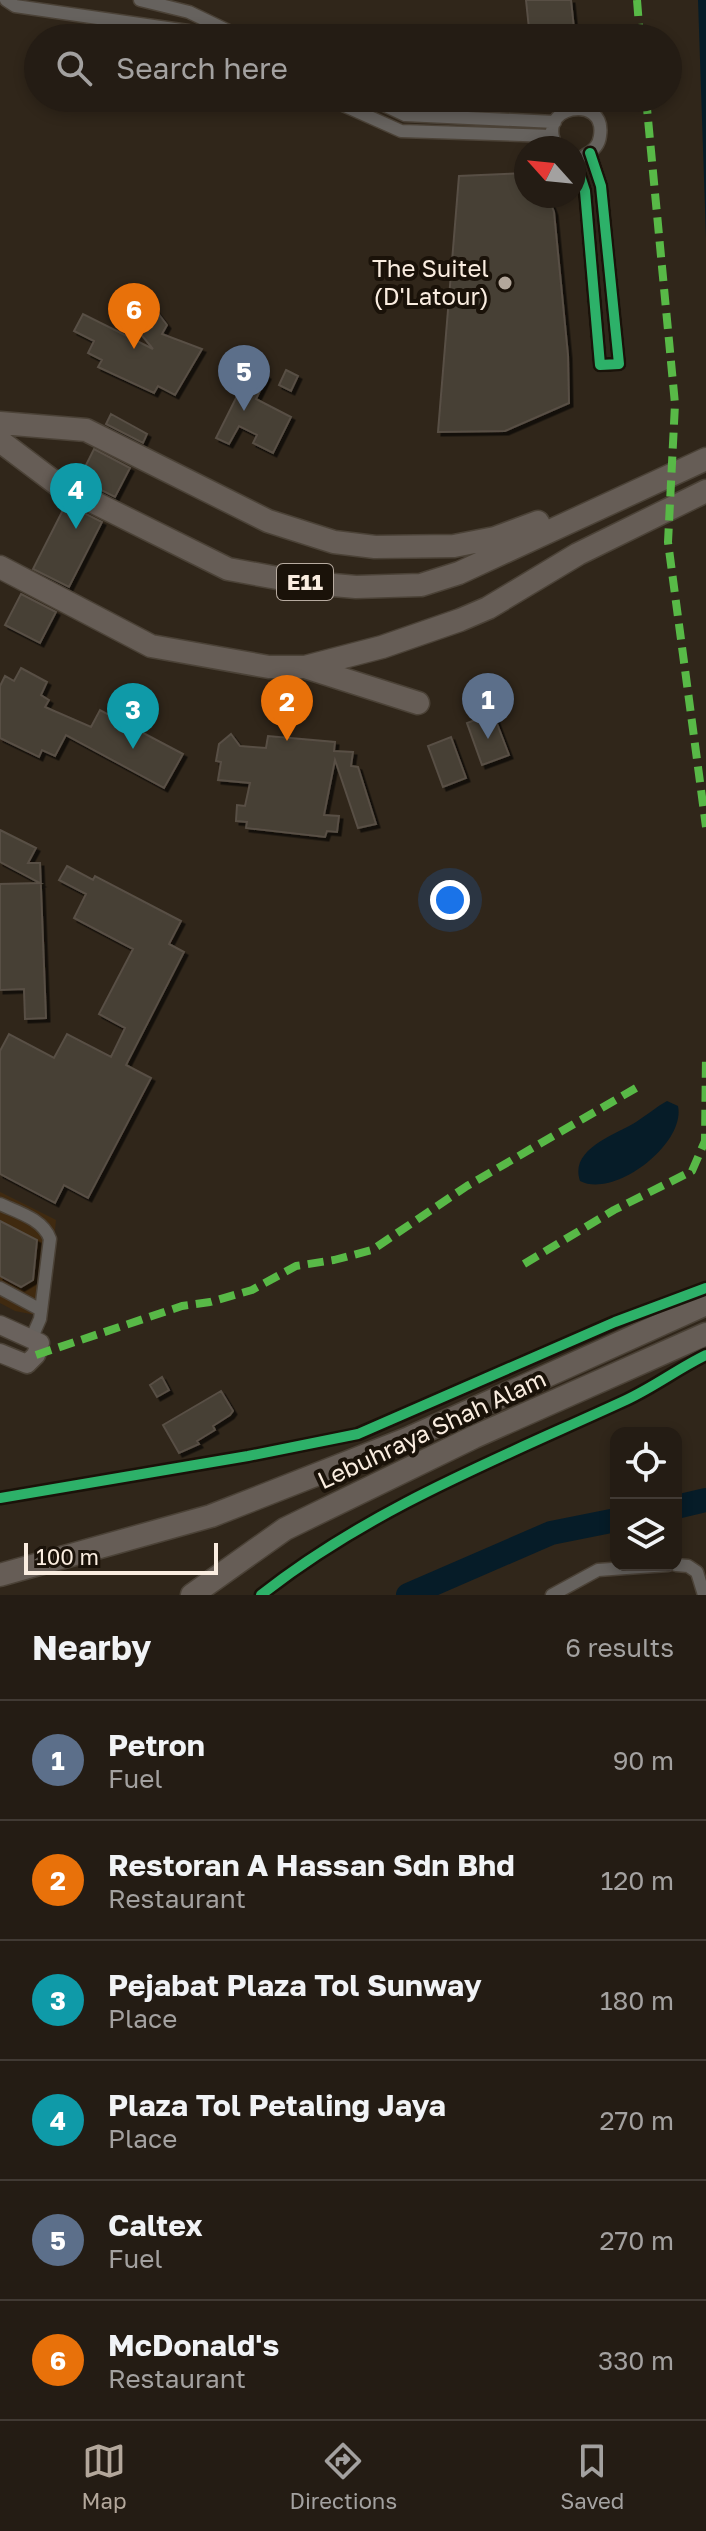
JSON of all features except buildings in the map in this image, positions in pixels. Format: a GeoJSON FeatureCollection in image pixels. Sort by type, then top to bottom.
{"type":"FeatureCollection","features":[{"type":"Feature","properties":{"kind":"highway","name":"E11"},"geometry":{"type":"LineString","coordinates":[[0,423],[86,430],[231,505],[291,530],[334,542],[375,547],[454,546],[495,538],[706,459]]}},
{"type":"Feature","properties":{"kind":"highway","name":"E11"},"geometry":{"type":"LineString","coordinates":[[0,441],[57,484],[228,569],[299,582],[356,587],[421,585],[459,573],[706,443]]}},
{"type":"Feature","properties":{"kind":"highway"},"geometry":{"type":"LineString","coordinates":[[0,567],[151,646],[269,667],[305,667],[382,647],[488,608],[608,539],[706,491]]}},
{"type":"Feature","properties":{"kind":"highway"},"geometry":{"type":"LineString","coordinates":[[305,667],[418,703]]}},
{"type":"Feature","properties":{"kind":"highway","name":"Lebuhraya Shah Alam"},"geometry":{"type":"LineString","coordinates":[[0,1575],[211,1516],[407,1439],[706,1304]]}},
{"type":"Feature","properties":{"kind":"highway","name":"Lebuhraya Shah Alam"},"geometry":{"type":"LineString","coordinates":[[192,1595],[285,1529],[474,1437],[701,1336]]}},
{"type":"Feature","properties":{"kind":"street"},"geometry":{"type":"LineString","coordinates":[[6,0],[15,6],[140,24]]}},
{"type":"Feature","properties":{"kind":"street"},"geometry":{"type":"LineString","coordinates":[[140,0],[189,12],[214,24]]}},
{"type":"Feature","properties":{"kind":"street"},"geometry":{"type":"LineString","coordinates":[[358,112],[401,131],[555,135]]}},
{"type":"Feature","properties":{"kind":"street"},"geometry":{"type":"LineString","coordinates":[[399,112],[555,135]]}},
{"type":"Feature","properties":{"kind":"street"},"geometry":{"type":"LineString","coordinates":[[555,135],[559,116],[566,112]]}},
{"type":"Feature","properties":{"kind":"street"},"geometry":{"type":"LineString","coordinates":[[586,154],[600,140],[601,131],[595,116],[587,112]]}},
{"type":"Feature","properties":{"kind":"street"},"geometry":{"type":"LineString","coordinates":[[586,203],[600,365],[619,364],[601,186],[590,153]]}},
{"type":"Feature","properties":{"kind":"street"},"geometry":{"type":"LineString","coordinates":[[0,1204],[39,1224],[48,1233],[50,1247],[41,1310],[33,1335],[36,1355],[27,1364],[0,1353]]}},
{"type":"Feature","properties":{"kind":"street"},"geometry":{"type":"LineString","coordinates":[[0,1288],[41,1310]]}},
{"type":"Feature","properties":{"kind":"street"},"geometry":{"type":"LineString","coordinates":[[0,1325],[33,1340]]}},
{"type":"Feature","properties":{"kind":"street"},"geometry":{"type":"LineString","coordinates":[[682,1566],[697,1572],[704,1595]]}},
{"type":"Feature","properties":{"kind":"street"},"geometry":{"type":"LineString","coordinates":[[552,1595],[571,1590],[598,1570],[610,1569]]}},
{"type":"Feature","properties":{"kind":"shaded area"},"geometry":{"type":"Polygon","coordinates":[[[0,1192],[56,1220],[46,1317],[15,1311],[0,1303],[0,1192]]]}},
{"type":"Feature","properties":{"kind":"water"},"geometry":{"type":"Polygon","coordinates":[[[698,0],[706,0],[706,238],[698,0]]]}},
{"type":"Feature","properties":{"kind":"water"},"geometry":{"type":"Polygon","coordinates":[[[667,1101],[678,1106],[677,1121],[671,1136],[645,1164],[611,1182],[594,1185],[580,1181],[578,1170],[587,1152],[667,1101]]]}},
{"type":"Feature","properties":{"kind":"waterway"},"geometry":{"type":"LineString","coordinates":[[682,1506],[706,1500]]}},
{"type":"Feature","properties":{"kind":"waterway"},"geometry":{"type":"LineString","coordinates":[[408,1595],[551,1533],[610,1521]]}},
{"type":"Feature","properties":{"kind":"marked path"},"geometry":{"type":"LineString","coordinates":[[637,0],[639,24]]}},
{"type":"Feature","properties":{"kind":"marked path"},"geometry":{"type":"LineString","coordinates":[[647,112],[675,404],[668,542],[706,827]]}},
{"type":"Feature","properties":{"kind":"marked path"},"geometry":{"type":"LineString","coordinates":[[524,1264],[614,1210],[692,1171],[705,1141],[706,1056]]}},
{"type":"Feature","properties":{"kind":"marked path"},"geometry":{"type":"LineString","coordinates":[[36,1355],[182,1306],[252,1290],[296,1266],[372,1250],[467,1186],[636,1088]]}},
{"type":"Feature","properties":{"kind":"cycle path"},"geometry":{"type":"LineString","coordinates":[[586,203],[600,365],[619,364],[601,186],[590,153]]}},
{"type":"Feature","properties":{"kind":"cycle path"},"geometry":{"type":"LineString","coordinates":[[0,1498],[358,1434],[615,1322],[706,1288]]}},
{"type":"Feature","properties":{"kind":"cycle path"},"geometry":{"type":"LineString","coordinates":[[261,1595],[303,1564],[392,1510],[484,1464],[626,1400],[706,1355]]}},
{"type":"Feature","properties":{"kind":"place","name":"The Suitel (D'Latour)"},"geometry":{"type":"Point","coordinates":[505,283]}},
{"type":"Feature","properties":{"kind":"place","name":"McDonald's"},"geometry":{"type":"Point","coordinates":[134,349]}},
{"type":"Feature","properties":{"kind":"place","name":"Caltex"},"geometry":{"type":"Point","coordinates":[244,411]}},
{"type":"Feature","properties":{"kind":"place","name":"Plaza Tol Petaling Jaya"},"geometry":{"type":"Point","coordinates":[76,529]}},
{"type":"Feature","properties":{"kind":"place","name":"Petron"},"geometry":{"type":"Point","coordinates":[488,739]}},
{"type":"Feature","properties":{"kind":"place","name":"Restoran A Hassan Sdn Bhd"},"geometry":{"type":"Point","coordinates":[287,741]}},
{"type":"Feature","properties":{"kind":"place","name":"Pejabat Plaza Tol Sunway"},"geometry":{"type":"Point","coordinates":[133,749]}}]}
